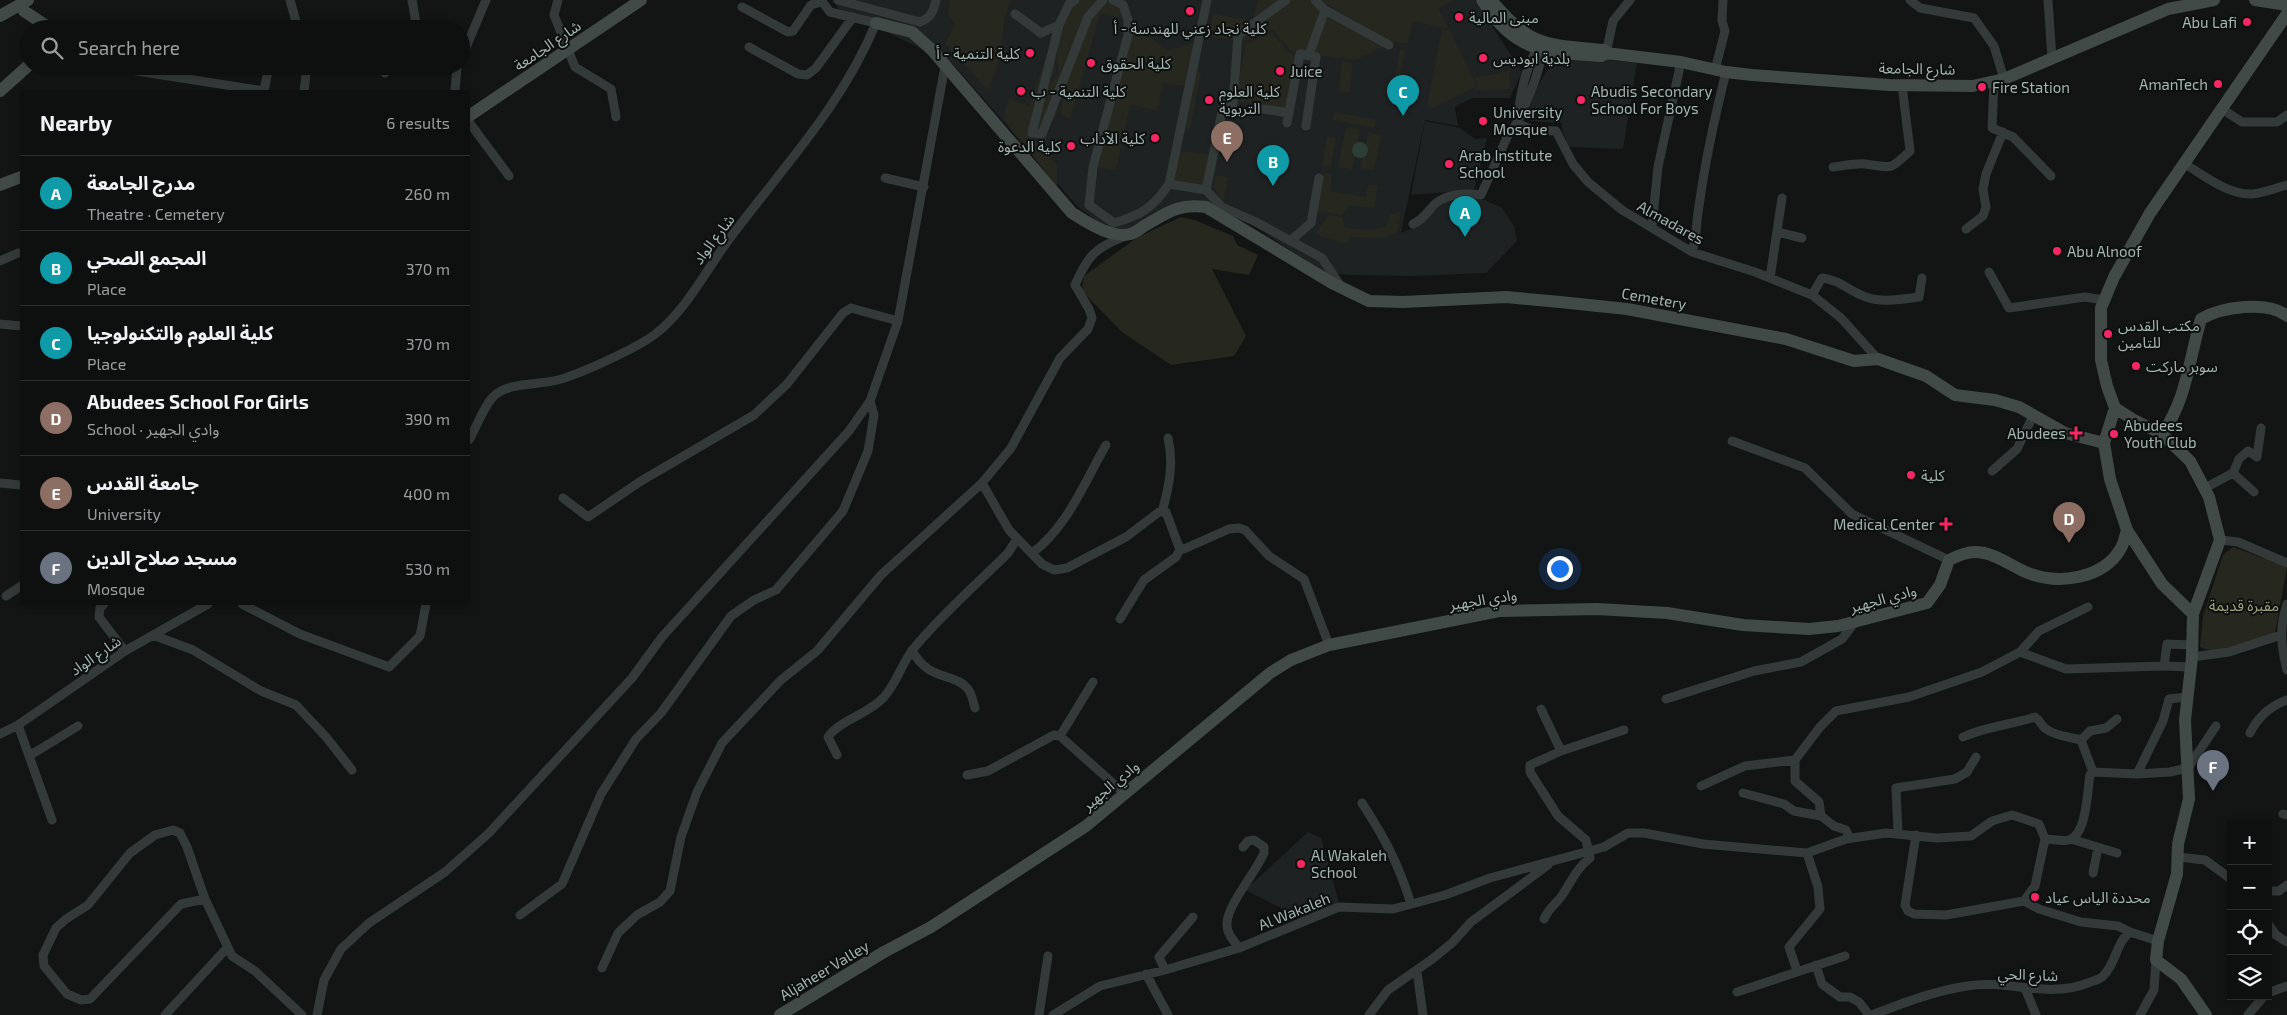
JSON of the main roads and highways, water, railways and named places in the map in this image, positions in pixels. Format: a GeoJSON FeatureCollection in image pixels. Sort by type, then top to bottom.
{"type":"FeatureCollection","features":[{"type":"Feature","properties":{"kind":"place","name":"كلية نجاد زعني للهندسة - أ"},"geometry":{"type":"Point","coordinates":[1190,11]}},
{"type":"Feature","properties":{"kind":"place","name":"مبنى المالية"},"geometry":{"type":"Point","coordinates":[1459,17]}},
{"type":"Feature","properties":{"kind":"place","name":"Abu Lafi"},"geometry":{"type":"Point","coordinates":[2247,22]}},
{"type":"Feature","properties":{"kind":"place","name":"كلية التنمية - أ"},"geometry":{"type":"Point","coordinates":[1030,53]}},
{"type":"Feature","properties":{"kind":"place","name":"بلدية ابوديس"},"geometry":{"type":"Point","coordinates":[1483,58]}},
{"type":"Feature","properties":{"kind":"place","name":"كلية الحقوق"},"geometry":{"type":"Point","coordinates":[1091,63]}},
{"type":"Feature","properties":{"kind":"place","name":"Juice"},"geometry":{"type":"Point","coordinates":[1280,71]}},
{"type":"Feature","properties":{"kind":"place","name":"AmanTech"},"geometry":{"type":"Point","coordinates":[2218,84]}},
{"type":"Feature","properties":{"kind":"place","name":"Fire Station"},"geometry":{"type":"Point","coordinates":[1982,87]}},
{"type":"Feature","properties":{"kind":"place","name":"كلية التنمية - ب"},"geometry":{"type":"Point","coordinates":[1021,91]}},
{"type":"Feature","properties":{"kind":"place","name":"كلية العلوم التربوية"},"geometry":{"type":"Point","coordinates":[1209,100]}},
{"type":"Feature","properties":{"kind":"place","name":"Abudis Secondary School For Boys"},"geometry":{"type":"Point","coordinates":[1581,100]}},
{"type":"Feature","properties":{"kind":"place","name":"كلية العلوم والتكنولوجيا"},"geometry":{"type":"Point","coordinates":[1403,116]}},
{"type":"Feature","properties":{"kind":"place","name":"University Mosque"},"geometry":{"type":"Point","coordinates":[1483,121]}},
{"type":"Feature","properties":{"kind":"place","name":"كلية الآداب"},"geometry":{"type":"Point","coordinates":[1155,138]}},
{"type":"Feature","properties":{"kind":"place","name":"كلية الدعوة"},"geometry":{"type":"Point","coordinates":[1071,146]}},
{"type":"Feature","properties":{"kind":"place","name":"جامعة القدس"},"geometry":{"type":"Point","coordinates":[1227,162]}},
{"type":"Feature","properties":{"kind":"place","name":"Arab Institute School"},"geometry":{"type":"Point","coordinates":[1449,164]}},
{"type":"Feature","properties":{"kind":"place","name":"المجمع الصحي"},"geometry":{"type":"Point","coordinates":[1273,186]}},
{"type":"Feature","properties":{"kind":"place","name":"مدرج الجامعة"},"geometry":{"type":"Point","coordinates":[1465,237]}},
{"type":"Feature","properties":{"kind":"place","name":"Abu Alnoof"},"geometry":{"type":"Point","coordinates":[2057,251]}},
{"type":"Feature","properties":{"kind":"place","name":"مكتب القدس للتامين"},"geometry":{"type":"Point","coordinates":[2108,334]}},
{"type":"Feature","properties":{"kind":"place","name":"سوبر ماركت"},"geometry":{"type":"Point","coordinates":[2136,366]}},
{"type":"Feature","properties":{"kind":"place","name":"Abudees"},"geometry":{"type":"Point","coordinates":[2076,433]}},
{"type":"Feature","properties":{"kind":"place","name":"Abudees Youth Club"},"geometry":{"type":"Point","coordinates":[2114,434]}},
{"type":"Feature","properties":{"kind":"place","name":"كلية"},"geometry":{"type":"Point","coordinates":[1911,475]}},
{"type":"Feature","properties":{"kind":"place","name":"Medical Center"},"geometry":{"type":"Point","coordinates":[1946,524]}},
{"type":"Feature","properties":{"kind":"place","name":"Abudees School For Girls"},"geometry":{"type":"Point","coordinates":[2069,543]}},
{"type":"Feature","properties":{"kind":"place","name":"مسجد صلاح الدين"},"geometry":{"type":"Point","coordinates":[2213,791]}},
{"type":"Feature","properties":{"kind":"place","name":"Al Wakaleh School"},"geometry":{"type":"Point","coordinates":[1301,864]}},
{"type":"Feature","properties":{"kind":"place","name":"محددة الياس عياد"},"geometry":{"type":"Point","coordinates":[2035,897]}},
{"type":"Feature","properties":{"kind":"park label","name":"مقبرة قديمة"},"geometry":{"type":"Point","coordinates":[2244,605]}}]}
